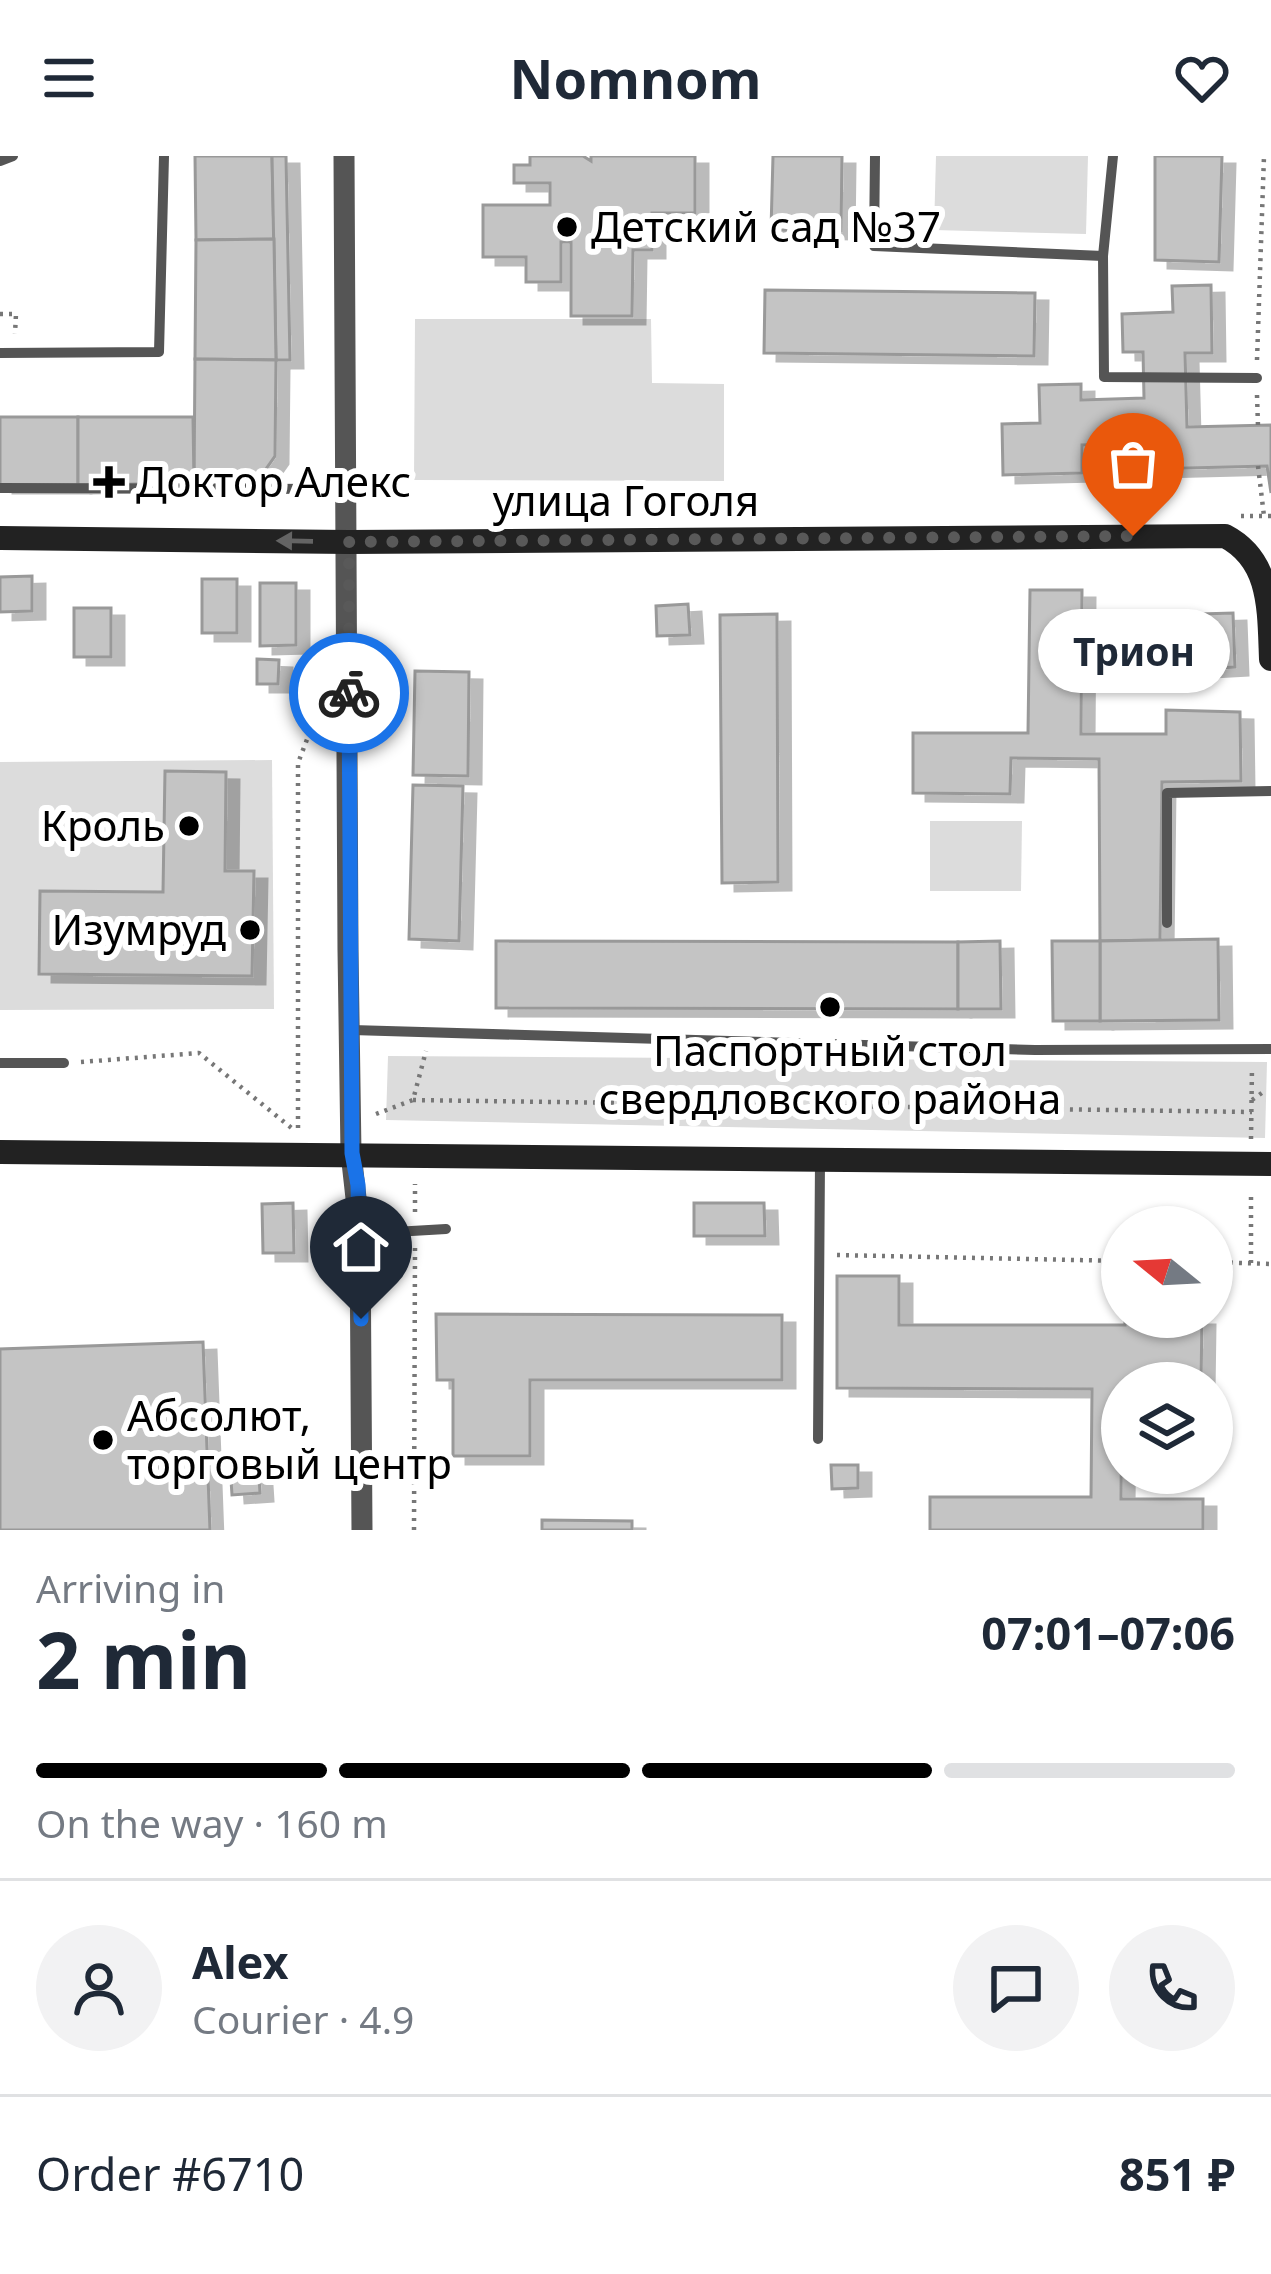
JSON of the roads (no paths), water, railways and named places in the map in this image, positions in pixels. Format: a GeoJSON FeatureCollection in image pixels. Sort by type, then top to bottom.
{"type":"FeatureCollection","features":[{"type":"Feature","properties":{"kind":"main road","name":"улица Гоголя"},"geometry":{"type":"LineString","coordinates":[[0,538],[349,542],[1225,536],[1249,547],[1268,578],[1271,659]]}},
{"type":"Feature","properties":{"kind":"main road"},"geometry":{"type":"LineString","coordinates":[[0,1152],[1271,1164]]}},
{"type":"Feature","properties":{"kind":"street"},"geometry":{"type":"LineString","coordinates":[[344,156],[352,1153],[360,1234],[362,1530]]}},
{"type":"Feature","properties":{"kind":"lane"},"geometry":{"type":"LineString","coordinates":[[0,161],[13,156]]}},
{"type":"Feature","properties":{"kind":"lane"},"geometry":{"type":"LineString","coordinates":[[0,353],[159,352],[164,156]]}},
{"type":"Feature","properties":{"kind":"lane"},"geometry":{"type":"LineString","coordinates":[[875,156],[874,246],[1102,256]]}},
{"type":"Feature","properties":{"kind":"lane"},"geometry":{"type":"LineString","coordinates":[[1113,156],[1102,256],[1104,377],[1257,378]]}},
{"type":"Feature","properties":{"kind":"lane"},"geometry":{"type":"LineString","coordinates":[[0,488],[348,489]]}},
{"type":"Feature","properties":{"kind":"lane"},"geometry":{"type":"LineString","coordinates":[[1167,922],[1167,793],[1271,791]]}},
{"type":"Feature","properties":{"kind":"lane"},"geometry":{"type":"LineString","coordinates":[[352,1030],[1035,1050],[1271,1049]]}},
{"type":"Feature","properties":{"kind":"lane"},"geometry":{"type":"LineString","coordinates":[[0,1063],[64,1064]]}},
{"type":"Feature","properties":{"kind":"lane"},"geometry":{"type":"LineString","coordinates":[[818,1439],[820,1157]]}},
{"type":"Feature","properties":{"kind":"lane"},"geometry":{"type":"LineString","coordinates":[[360,1234],[446,1229]]}},
{"type":"Feature","properties":{"kind":"place","name":"Детский сад №37"},"geometry":{"type":"Point","coordinates":[567,227]}},
{"type":"Feature","properties":{"kind":"place","name":"Доктор Алекс"},"geometry":{"type":"Point","coordinates":[109,482]}},
{"type":"Feature","properties":{"kind":"place","name":"Трион"},"geometry":{"type":"Point","coordinates":[1133,536]}},
{"type":"Feature","properties":{"kind":"place","name":"Кроль"},"geometry":{"type":"Point","coordinates":[189,826]}},
{"type":"Feature","properties":{"kind":"place","name":"Изумруд"},"geometry":{"type":"Point","coordinates":[250,930]}},
{"type":"Feature","properties":{"kind":"place","name":"Паспортный стол свердловского района"},"geometry":{"type":"Point","coordinates":[830,1007]}},
{"type":"Feature","properties":{"kind":"place","name":"Абсолют, торговый центр"},"geometry":{"type":"Point","coordinates":[103,1440]}}]}
